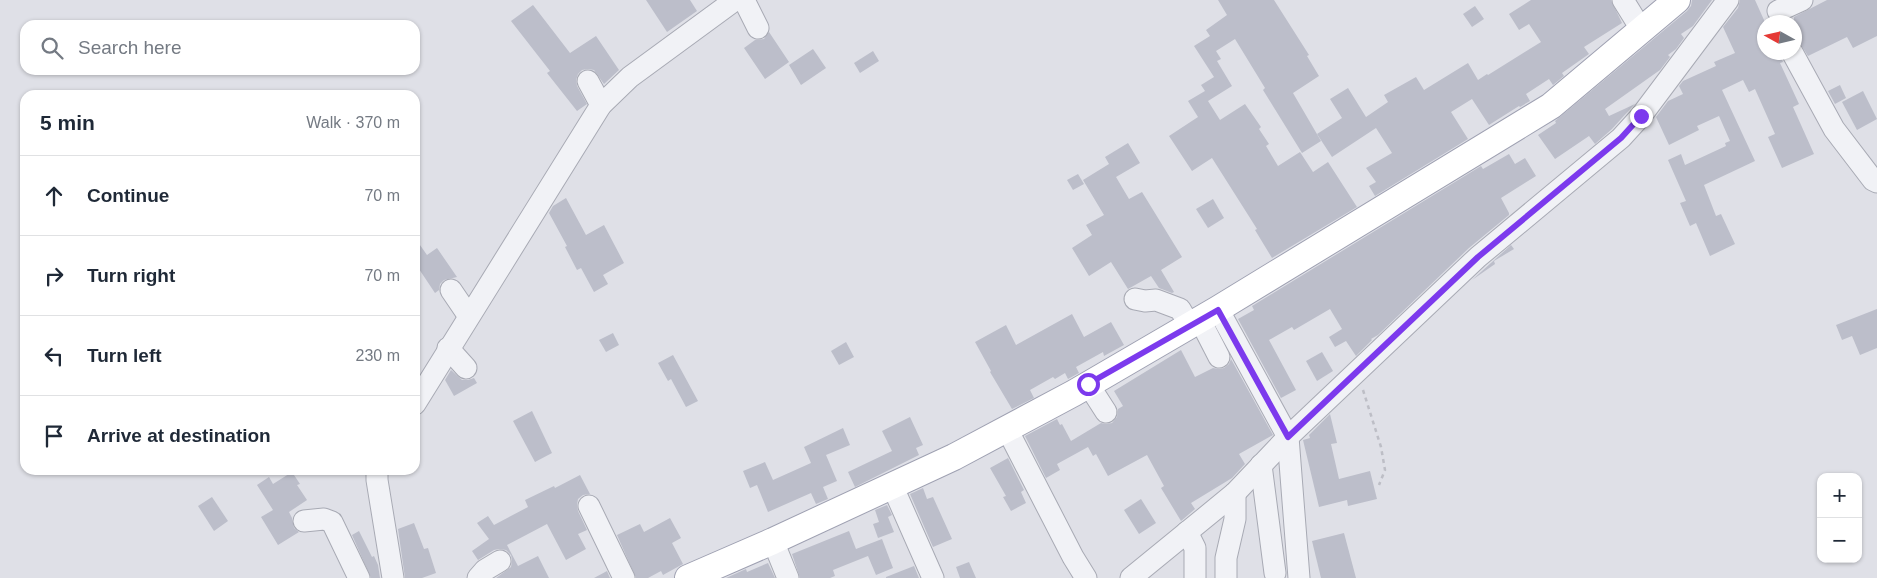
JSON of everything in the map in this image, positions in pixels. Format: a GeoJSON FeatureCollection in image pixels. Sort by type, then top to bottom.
{"type":"FeatureCollection","features":[{"type":"Feature","properties":{"kind":"main road"},"geometry":{"type":"LineString","coordinates":[[704,575],[1008,429],[1203,318],[1551,106],[1676,0]]}},
{"type":"Feature","properties":{"kind":"street"},"geometry":{"type":"LineString","coordinates":[[420,396],[601,104],[630,77],[735,0]]}},
{"type":"Feature","properties":{"kind":"street"},"geometry":{"type":"LineString","coordinates":[[744,0],[758,28]]}},
{"type":"Feature","properties":{"kind":"street"},"geometry":{"type":"LineString","coordinates":[[1623,0],[1641,30]]}},
{"type":"Feature","properties":{"kind":"street"},"geometry":{"type":"LineString","coordinates":[[1133,577],[1235,493],[1288,437],[1478,257],[1621,138],[1641,116],[1728,0]]}},
{"type":"Feature","properties":{"kind":"street"},"geometry":{"type":"LineString","coordinates":[[1778,11],[1802,0]]}},
{"type":"Feature","properties":{"kind":"street"},"geometry":{"type":"LineString","coordinates":[[1796,60],[1834,129],[1873,180],[1877,182]]}},
{"type":"Feature","properties":{"kind":"street"},"geometry":{"type":"LineString","coordinates":[[588,81],[601,104]]}},
{"type":"Feature","properties":{"kind":"street"},"geometry":{"type":"LineString","coordinates":[[451,290],[468,316]]}},
{"type":"Feature","properties":{"kind":"street"},"geometry":{"type":"LineString","coordinates":[[1135,298],[1145,301],[1156,300],[1203,318],[1288,437],[1299,578]]}},
{"type":"Feature","properties":{"kind":"street"},"geometry":{"type":"LineString","coordinates":[[1203,318],[1219,357]]}},
{"type":"Feature","properties":{"kind":"street"},"geometry":{"type":"LineString","coordinates":[[448,348],[466,368]]}},
{"type":"Feature","properties":{"kind":"street"},"geometry":{"type":"LineString","coordinates":[[1088,384],[1106,412]]}},
{"type":"Feature","properties":{"kind":"street"},"geometry":{"type":"LineString","coordinates":[[1008,429],[1073,557],[1086,578]]}},
{"type":"Feature","properties":{"kind":"street"},"geometry":{"type":"LineString","coordinates":[[1261,465],[1275,573]]}},
{"type":"Feature","properties":{"kind":"street"},"geometry":{"type":"LineString","coordinates":[[378,475],[393,578]]}},
{"type":"Feature","properties":{"kind":"street"},"geometry":{"type":"LineString","coordinates":[[892,485],[933,578]]}},
{"type":"Feature","properties":{"kind":"street"},"geometry":{"type":"LineString","coordinates":[[1226,578],[1226,558],[1235,519],[1235,493]]}},
{"type":"Feature","properties":{"kind":"street"},"geometry":{"type":"LineString","coordinates":[[590,506],[624,578]]}},
{"type":"Feature","properties":{"kind":"street"},"geometry":{"type":"LineString","coordinates":[[304,521],[324,519],[332,522],[359,578]]}},
{"type":"Feature","properties":{"kind":"street"},"geometry":{"type":"LineString","coordinates":[[1188,532],[1194,548],[1195,578]]}},
{"type":"Feature","properties":{"kind":"street"},"geometry":{"type":"LineString","coordinates":[[773,541],[788,578]]}},
{"type":"Feature","properties":{"kind":"street"},"geometry":{"type":"LineString","coordinates":[[478,578],[485,570],[500,561]]}},
{"type":"Feature","properties":{"kind":"path"},"geometry":{"type":"LineString","coordinates":[[1357,372],[1381,446],[1386,470],[1379,485]]}},
{"type":"Feature","properties":{"kind":"building"},"geometry":{"type":"Polygon","coordinates":[[[646,0],[690,0],[697,11],[667,32],[646,0]]]}},
{"type":"Feature","properties":{"kind":"building"},"geometry":{"type":"Polygon","coordinates":[[[1218,0],[1274,0],[1309,55],[1307,56],[1319,76],[1293,93],[1321,141],[1302,153],[1263,90],[1265,88],[1235,39],[1216,51],[1221,59],[1217,61],[1232,86],[1208,101],[1220,120],[1245,104],[1261,127],[1259,129],[1269,144],[1266,146],[1278,166],[1300,152],[1313,172],[1328,162],[1357,207],[1272,258],[1255,230],[1257,229],[1212,158],[1192,171],[1169,136],[1198,117],[1188,101],[1205,91],[1201,85],[1214,77],[1194,46],[1210,36],[1206,30],[1227,15],[1218,0]]]}},
{"type":"Feature","properties":{"kind":"building"},"geometry":{"type":"Polygon","coordinates":[[[1531,0],[1611,0],[1622,23],[1584,47],[1589,54],[1562,73],[1564,76],[1553,85],[1549,79],[1526,94],[1530,101],[1489,125],[1472,99],[1451,112],[1468,139],[1375,196],[1369,186],[1376,182],[1366,168],[1392,153],[1376,128],[1332,157],[1317,134],[1342,118],[1330,99],[1348,88],[1366,117],[1388,102],[1384,95],[1416,77],[1424,90],[1468,63],[1478,80],[1541,42],[1529,24],[1519,30],[1509,14],[1531,0]]]}},
{"type":"Feature","properties":{"kind":"building"},"geometry":{"type":"Polygon","coordinates":[[[1692,0],[1712,0],[1693,26],[1681,34],[1684,38],[1676,49],[1668,55],[1670,57],[1660,70],[1605,109],[1609,116],[1635,104],[1595,144],[1589,136],[1555,159],[1538,135],[1556,123],[1555,121],[1687,11],[1691,6],[1692,0]]]}},
{"type":"Feature","properties":{"kind":"building"},"geometry":{"type":"Polygon","coordinates":[[[1740,0],[1755,0],[1762,15],[1757,15],[1757,60],[1782,60],[1783,62],[1780,63],[1799,104],[1793,107],[1814,154],[1782,168],[1768,137],[1775,134],[1755,89],[1749,92],[1743,80],[1722,90],[1755,161],[1704,185],[1716,216],[1721,214],[1735,244],[1710,256],[1696,223],[1690,226],[1680,203],[1686,201],[1668,160],[1681,154],[1685,165],[1726,146],[1725,143],[1730,141],[1719,116],[1697,126],[1699,130],[1669,145],[1656,117],[1668,101],[1683,94],[1679,86],[1683,81],[1716,66],[1714,62],[1735,53],[1723,27],[1738,8],[1740,0]]]}},
{"type":"Feature","properties":{"kind":"building"},"geometry":{"type":"Polygon","coordinates":[[[1827,0],[1877,0],[1877,36],[1853,48],[1847,37],[1808,56],[1802,47],[1802,15],[1798,15],[1827,0]]]}},
{"type":"Feature","properties":{"kind":"building"},"geometry":{"type":"Polygon","coordinates":[[[533,5],[570,53],[596,36],[619,70],[604,84],[594,70],[582,70],[576,80],[577,86],[587,104],[577,111],[547,73],[550,71],[511,21],[533,5]]]}},
{"type":"Feature","properties":{"kind":"building"},"geometry":{"type":"Polygon","coordinates":[[[1475,6],[1484,19],[1472,27],[1463,14],[1475,6]]]}},
{"type":"Feature","properties":{"kind":"building"},"geometry":{"type":"Polygon","coordinates":[[[769,32],[789,62],[765,79],[744,48],[755,40],[764,39],[769,32]]]}},
{"type":"Feature","properties":{"kind":"building"},"geometry":{"type":"Polygon","coordinates":[[[813,49],[826,68],[801,85],[789,65],[813,49]]]}},
{"type":"Feature","properties":{"kind":"building"},"geometry":{"type":"Polygon","coordinates":[[[873,51],[879,61],[860,73],[854,63],[873,51]]]}},
{"type":"Feature","properties":{"kind":"building"},"geometry":{"type":"Polygon","coordinates":[[[1840,85],[1846,98],[1835,104],[1828,91],[1840,85]]]}},
{"type":"Feature","properties":{"kind":"building"},"geometry":{"type":"Polygon","coordinates":[[[1863,91],[1877,119],[1857,130],[1842,102],[1863,91]]]}},
{"type":"Feature","properties":{"kind":"building"},"geometry":{"type":"Polygon","coordinates":[[[1128,143],[1140,163],[1116,177],[1129,199],[1142,192],[1182,257],[1161,270],[1174,292],[1172,293],[1159,288],[1151,276],[1128,289],[1111,262],[1089,276],[1072,248],[1092,235],[1086,225],[1104,215],[1083,180],[1109,164],[1105,157],[1128,143]]]}},
{"type":"Feature","properties":{"kind":"building"},"geometry":{"type":"Polygon","coordinates":[[[1509,154],[1515,164],[1525,158],[1536,176],[1501,198],[1509,215],[1469,248],[1378,335],[1371,339],[1356,356],[1346,341],[1335,347],[1329,337],[1342,329],[1330,309],[1294,330],[1292,327],[1269,340],[1296,390],[1281,398],[1238,319],[1254,310],[1252,306],[1481,166],[1483,169],[1509,154]]]}},
{"type":"Feature","properties":{"kind":"building"},"geometry":{"type":"Polygon","coordinates":[[[1078,174],[1084,184],[1073,190],[1067,180],[1078,174]]]}},
{"type":"Feature","properties":{"kind":"building"},"geometry":{"type":"Polygon","coordinates":[[[566,198],[586,235],[604,225],[624,263],[603,275],[608,284],[594,292],[581,268],[577,270],[565,247],[567,246],[549,213],[553,206],[566,198]]]}},
{"type":"Feature","properties":{"kind":"building"},"geometry":{"type":"Polygon","coordinates":[[[1213,199],[1224,218],[1208,228],[1196,209],[1213,199]]]}},
{"type":"Feature","properties":{"kind":"building"},"geometry":{"type":"Polygon","coordinates":[[[420,245],[427,255],[437,248],[457,277],[444,280],[440,284],[439,290],[435,293],[420,270],[420,245]]]}},
{"type":"Feature","properties":{"kind":"building"},"geometry":{"type":"Polygon","coordinates":[[[1511,245],[1514,249],[1494,261],[1495,264],[1472,280],[1511,245]]]}},
{"type":"Feature","properties":{"kind":"building"},"geometry":{"type":"Polygon","coordinates":[[[1877,309],[1877,348],[1860,355],[1852,336],[1842,340],[1836,325],[1877,309]]]}},
{"type":"Feature","properties":{"kind":"building"},"geometry":{"type":"Polygon","coordinates":[[[1072,314],[1084,337],[1111,322],[1124,345],[1104,356],[1103,352],[1076,367],[1079,373],[1068,379],[1065,373],[1055,379],[1053,377],[1030,390],[1034,398],[1012,409],[975,342],[1006,325],[1016,345],[1072,314]]]}},
{"type":"Feature","properties":{"kind":"building"},"geometry":{"type":"Polygon","coordinates":[[[613,333],[619,345],[606,352],[599,340],[613,333]]]}},
{"type":"Feature","properties":{"kind":"building"},"geometry":{"type":"Polygon","coordinates":[[[846,342],[854,357],[839,365],[831,351],[846,342]]]}},
{"type":"Feature","properties":{"kind":"building"},"geometry":{"type":"Polygon","coordinates":[[[1181,350],[1195,377],[1213,368],[1224,368],[1231,359],[1273,435],[1239,454],[1245,464],[1232,478],[1191,503],[1195,509],[1181,521],[1161,488],[1164,486],[1147,455],[1108,476],[1096,454],[1093,456],[1088,447],[1057,464],[1060,470],[1046,478],[1025,436],[1057,419],[1060,425],[1062,424],[1071,441],[1101,423],[1112,423],[1117,417],[1118,409],[1123,406],[1114,391],[1181,350]]]}},
{"type":"Feature","properties":{"kind":"building"},"geometry":{"type":"Polygon","coordinates":[[[1322,352],[1333,371],[1317,381],[1306,361],[1322,352]]]}},
{"type":"Feature","properties":{"kind":"building"},"geometry":{"type":"Polygon","coordinates":[[[673,355],[698,401],[686,407],[671,379],[668,381],[658,363],[673,355]]]}},
{"type":"Feature","properties":{"kind":"building"},"geometry":{"type":"Polygon","coordinates":[[[451,370],[462,380],[474,378],[477,383],[454,396],[445,380],[451,370]]]}},
{"type":"Feature","properties":{"kind":"building"},"geometry":{"type":"Polygon","coordinates":[[[532,411],[552,453],[535,462],[513,421],[532,411]]]}},
{"type":"Feature","properties":{"kind":"building"},"geometry":{"type":"Polygon","coordinates":[[[1330,414],[1337,443],[1331,444],[1339,479],[1370,471],[1377,499],[1348,506],[1347,500],[1319,507],[1303,440],[1310,438],[1309,435],[1330,414]]]}},
{"type":"Feature","properties":{"kind":"building"},"geometry":{"type":"Polygon","coordinates":[[[910,417],[923,445],[916,448],[919,455],[855,487],[848,472],[892,451],[882,431],[910,417]]]}},
{"type":"Feature","properties":{"kind":"building"},"geometry":{"type":"Polygon","coordinates":[[[843,428],[850,445],[826,455],[837,481],[823,487],[828,499],[816,504],[811,493],[768,512],[757,485],[750,488],[743,471],[765,462],[773,480],[811,463],[804,447],[843,428]]]}},
{"type":"Feature","properties":{"kind":"building"},"geometry":{"type":"Polygon","coordinates":[[[1008,458],[1024,490],[1021,492],[1026,503],[1011,511],[1003,497],[1006,496],[990,468],[1008,458]]]}},
{"type":"Feature","properties":{"kind":"building"},"geometry":{"type":"Polygon","coordinates":[[[287,475],[294,475],[300,484],[297,485],[307,500],[289,512],[294,528],[299,532],[278,545],[261,517],[273,510],[257,485],[269,477],[273,484],[287,475]]]}},
{"type":"Feature","properties":{"kind":"building"},"geometry":{"type":"Polygon","coordinates":[[[580,475],[590,494],[583,495],[578,499],[577,505],[587,530],[578,534],[586,549],[566,560],[547,524],[507,545],[518,566],[538,556],[549,578],[496,578],[511,567],[511,555],[506,550],[499,549],[478,560],[472,551],[489,539],[477,523],[488,516],[494,525],[528,507],[525,500],[580,475]]]}},
{"type":"Feature","properties":{"kind":"building"},"geometry":{"type":"Polygon","coordinates":[[[923,488],[927,499],[933,497],[952,539],[933,547],[910,494],[923,488]]]}},
{"type":"Feature","properties":{"kind":"building"},"geometry":{"type":"Polygon","coordinates":[[[212,497],[228,521],[214,531],[198,506],[212,497]]]}},
{"type":"Feature","properties":{"kind":"building"},"geometry":{"type":"Polygon","coordinates":[[[1141,499],[1156,523],[1139,534],[1124,510],[1141,499]]]}},
{"type":"Feature","properties":{"kind":"building"},"geometry":{"type":"Polygon","coordinates":[[[887,505],[892,515],[888,517],[894,532],[878,538],[873,524],[879,522],[875,510],[887,505]]]}},
{"type":"Feature","properties":{"kind":"building"},"geometry":{"type":"Polygon","coordinates":[[[670,518],[681,538],[672,543],[683,564],[663,575],[661,571],[648,578],[636,578],[617,535],[640,524],[644,532],[670,518]]]}},
{"type":"Feature","properties":{"kind":"building"},"geometry":{"type":"Polygon","coordinates":[[[414,523],[424,549],[428,548],[436,573],[422,578],[405,578],[398,529],[414,523]]]}},
{"type":"Feature","properties":{"kind":"building"},"geometry":{"type":"Polygon","coordinates":[[[359,531],[372,557],[374,556],[380,578],[371,578],[352,535],[359,531]]]}},
{"type":"Feature","properties":{"kind":"building"},"geometry":{"type":"Polygon","coordinates":[[[849,531],[856,549],[882,539],[893,568],[876,575],[868,556],[833,570],[835,576],[830,578],[800,578],[792,554],[849,531]]]}},
{"type":"Feature","properties":{"kind":"building"},"geometry":{"type":"Polygon","coordinates":[[[1344,533],[1356,578],[1321,578],[1312,541],[1344,533]]]}},
{"type":"Feature","properties":{"kind":"building"},"geometry":{"type":"Polygon","coordinates":[[[969,562],[976,578],[960,578],[956,567],[969,562]]]}},
{"type":"Feature","properties":{"kind":"building"},"geometry":{"type":"Polygon","coordinates":[[[768,563],[775,578],[726,578],[746,569],[747,572],[768,563]]]}},
{"type":"Feature","properties":{"kind":"building"},"geometry":{"type":"Polygon","coordinates":[[[914,566],[919,578],[886,578],[886,577],[914,566]]]}},
{"type":"Feature","properties":{"kind":"building"},"geometry":{"type":"Polygon","coordinates":[[[607,571],[610,578],[594,578],[607,571]]]}},
{"type":"Feature","properties":{"kind":"route"},"geometry":{"type":"LineString","coordinates":[[1088,384],[1218,310],[1288,437],[1478,257],[1621,138],[1641,116]]}}]}
